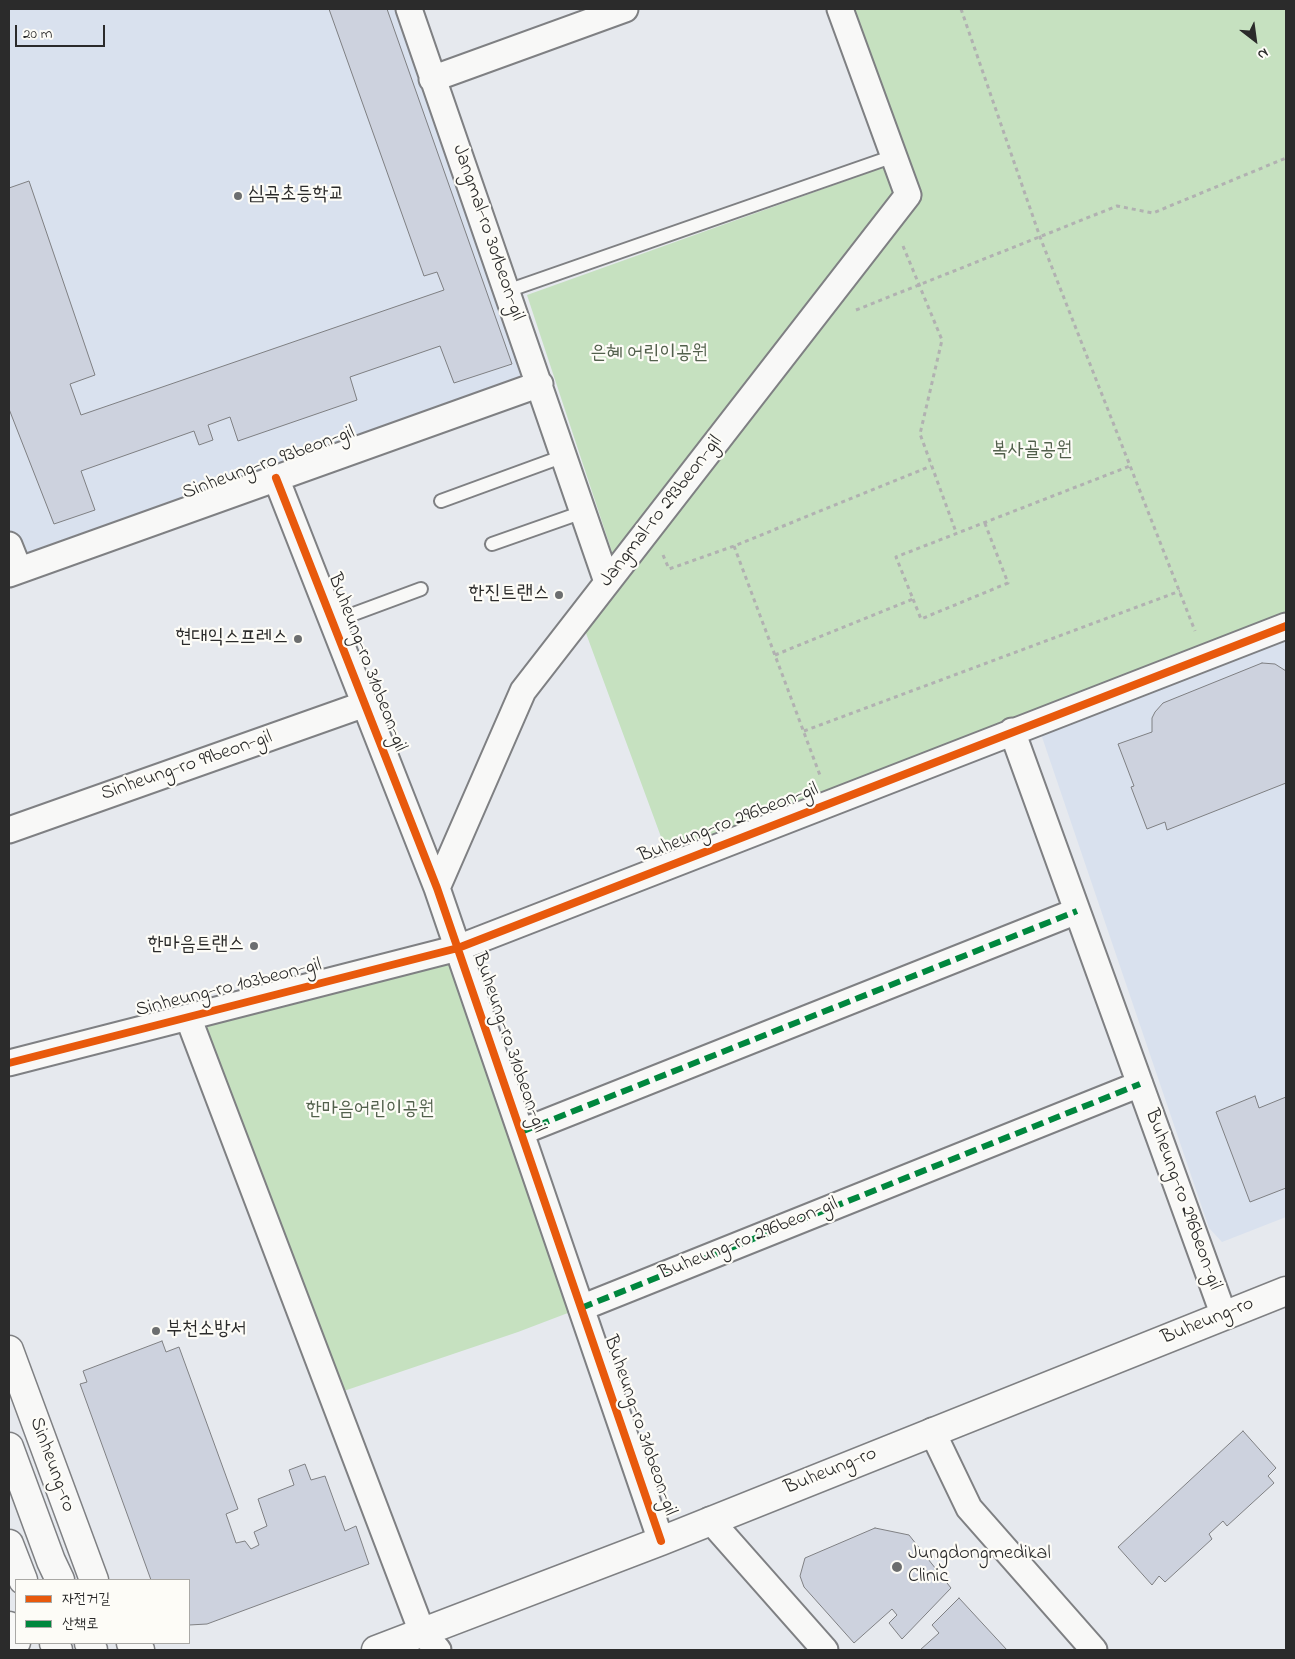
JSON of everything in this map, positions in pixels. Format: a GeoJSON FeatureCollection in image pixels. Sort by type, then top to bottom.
{"type":"FeatureCollection","features":[{"type":"Feature","properties":{"kind":"street","name":"Jangmal-ro 301beon-gil"},"geometry":{"type":"LineString","coordinates":[[409,9],[607,582]]}},
{"type":"Feature","properties":{"kind":"street"},"geometry":{"type":"LineString","coordinates":[[432,79],[625,9]]}},
{"type":"Feature","properties":{"kind":"street","name":"Jangmal-ro 293beon-gil"},"geometry":{"type":"LineString","coordinates":[[437,888],[523,691],[908,195],[840,9]]}},
{"type":"Feature","properties":{"kind":"street","name":"Sinheung-ro 93beon-gil"},"geometry":{"type":"LineString","coordinates":[[14,572],[540,384]]}},
{"type":"Feature","properties":{"kind":"street","name":"Buheung-ro 310beon-gil"},"geometry":{"type":"LineString","coordinates":[[276,478],[437,888],[661,1541]]}},
{"type":"Feature","properties":{"kind":"street"},"geometry":{"type":"LineString","coordinates":[[9,545],[14,572]]}},
{"type":"Feature","properties":{"kind":"street"},"geometry":{"type":"LineString","coordinates":[[1012,731],[1286,626]]}},
{"type":"Feature","properties":{"kind":"street","name":"Sinheung-ro 99beon-gil"},"geometry":{"type":"LineString","coordinates":[[9,830],[365,704]]}},
{"type":"Feature","properties":{"kind":"street","name":"Buheung-ro 296beon-gil"},"geometry":{"type":"LineString","coordinates":[[458,948],[1012,731],[1224,1316]]}},
{"type":"Feature","properties":{"kind":"street"},"geometry":{"type":"LineString","coordinates":[[521,1132],[1077,911]]}},
{"type":"Feature","properties":{"kind":"street","name":"Sinheung-ro 103beon-gil"},"geometry":{"type":"LineString","coordinates":[[9,1062],[458,948]]}},
{"type":"Feature","properties":{"kind":"street"},"geometry":{"type":"LineString","coordinates":[[188,1017],[430,1641]]}},
{"type":"Feature","properties":{"kind":"street","name":"Buheung-ro 296beon-gil"},"geometry":{"type":"LineString","coordinates":[[581,1308],[1140,1084]]}},
{"type":"Feature","properties":{"kind":"street","name":"Buheung-ro"},"geometry":{"type":"LineString","coordinates":[[376,1650],[430,1641],[710,1520],[1286,1291]]}},
{"type":"Feature","properties":{"kind":"street","name":"Sinheung-ro"},"geometry":{"type":"LineString","coordinates":[[9,1350],[94,1579]]}},
{"type":"Feature","properties":{"kind":"street"},"geometry":{"type":"LineString","coordinates":[[932,1431],[969,1508],[1094,1650]]}},
{"type":"Feature","properties":{"kind":"street","name":"Sinheung-ro"},"geometry":{"type":"LineString","coordinates":[[9,1447],[60,1579]]}},
{"type":"Feature","properties":{"kind":"street"},"geometry":{"type":"LineString","coordinates":[[710,1520],[825,1650]]}},
{"type":"Feature","properties":{"kind":"street"},"geometry":{"type":"LineString","coordinates":[[9,1544],[24,1579]]}},
{"type":"Feature","properties":{"kind":"lane"},"geometry":{"type":"LineString","coordinates":[[507,291],[894,156]]}},
{"type":"Feature","properties":{"kind":"lane"},"geometry":{"type":"LineString","coordinates":[[441,501],[564,456]]}},
{"type":"Feature","properties":{"kind":"lane"},"geometry":{"type":"LineString","coordinates":[[492,544],[583,512]]}},
{"type":"Feature","properties":{"kind":"lane","name":"Buheung-ro 310beon-gil"},"geometry":{"type":"LineString","coordinates":[[332,622],[421,589]]}},
{"type":"Feature","properties":{"kind":"path"},"geometry":{"type":"LineString","coordinates":[[961,9],[1040,237],[1206,657]]}},
{"type":"Feature","properties":{"kind":"path"},"geometry":{"type":"LineString","coordinates":[[856,310],[1117,206],[1153,213],[1286,158]]}},
{"type":"Feature","properties":{"kind":"path"},"geometry":{"type":"LineString","coordinates":[[891,218],[942,340],[920,434],[956,533]]}},
{"type":"Feature","properties":{"kind":"path"},"geometry":{"type":"LineString","coordinates":[[650,526],[669,569],[734,546],[931,466]]}},
{"type":"Feature","properties":{"kind":"path"},"geometry":{"type":"LineString","coordinates":[[984,521],[1008,583],[921,619],[896,557],[984,521],[1130,466]]}},
{"type":"Feature","properties":{"kind":"path"},"geometry":{"type":"LineString","coordinates":[[734,546],[830,802]]}},
{"type":"Feature","properties":{"kind":"path"},"geometry":{"type":"LineString","coordinates":[[804,731],[1180,591]]}},
{"type":"Feature","properties":{"kind":"path"},"geometry":{"type":"LineString","coordinates":[[775,655],[913,599]]}},
{"type":"Feature","properties":{"kind":"shaded area","name":"심곡초등학교"},"geometry":{"type":"Polygon","coordinates":[[[9,9],[394,9],[540,384],[19,570],[9,536],[9,9]]]}},
{"type":"Feature","properties":{"kind":"shaded area"},"geometry":{"type":"Polygon","coordinates":[[[1286,638],[1286,1217],[1222,1242],[1209,1228],[1041,734],[1286,638]]]}},
{"type":"Feature","properties":{"kind":"green space","name":"복사골공원"},"geometry":{"type":"Polygon","coordinates":[[[840,9],[1286,9],[1286,626],[671,864],[580,617],[908,195],[840,9]]]}},
{"type":"Feature","properties":{"kind":"green space","name":"은혜 어린이공원"},"geometry":{"type":"Polygon","coordinates":[[[890,165],[896,197],[613,555],[527,295],[890,165]]]}},
{"type":"Feature","properties":{"kind":"green space","name":"한마음어린이공원"},"geometry":{"type":"Polygon","coordinates":[[[458,948],[581,1308],[518,1332],[332,1395],[188,1017],[458,948]]]}},
{"type":"Feature","properties":{"kind":"building"},"geometry":{"type":"Polygon","coordinates":[[[329,9],[387,9],[512,364],[454,383],[440,346],[350,377],[357,400],[238,441],[230,417],[208,425],[213,440],[199,445],[194,431],[81,471],[95,510],[54,524],[9,409],[9,188],[29,181],[95,375],[70,384],[81,415],[444,290],[437,272],[424,276],[329,9]]]}},
{"type":"Feature","properties":{"kind":"building"},"geometry":{"type":"Polygon","coordinates":[[[1262,663],[1275,664],[1286,671],[1286,783],[1167,830],[1165,822],[1147,829],[1131,787],[1134,786],[1118,744],[1152,732],[1152,718],[1163,703],[1262,663]]]}},
{"type":"Feature","properties":{"kind":"building"},"geometry":{"type":"Polygon","coordinates":[[[1255,1096],[1259,1108],[1286,1097],[1286,1188],[1250,1202],[1216,1112],[1255,1096]]]}},
{"type":"Feature","properties":{"kind":"building"},"geometry":{"type":"Polygon","coordinates":[[[162,1341],[166,1352],[179,1347],[238,1509],[226,1514],[236,1543],[245,1541],[251,1549],[259,1545],[254,1532],[267,1526],[258,1499],[294,1485],[289,1470],[305,1464],[311,1480],[325,1476],[345,1531],[356,1526],[369,1564],[207,1624],[190,1625],[190,1579],[151,1579],[80,1384],[87,1382],[83,1371],[162,1341]]]}},
{"type":"Feature","properties":{"kind":"building"},"geometry":{"type":"Polygon","coordinates":[[[1243,1431],[1276,1468],[1268,1476],[1274,1483],[1227,1526],[1223,1521],[1209,1534],[1212,1539],[1165,1582],[1159,1576],[1152,1585],[1118,1547],[1243,1431]]]}},
{"type":"Feature","properties":{"kind":"building"},"geometry":{"type":"Polygon","coordinates":[[[875,1528],[909,1535],[951,1588],[902,1639],[889,1623],[897,1615],[892,1609],[854,1643],[804,1587],[800,1576],[805,1558],[875,1528]]]}},
{"type":"Feature","properties":{"kind":"building"},"geometry":{"type":"Polygon","coordinates":[[[959,1598],[1007,1650],[920,1650],[939,1633],[932,1625],[959,1598]]]}},
{"type":"Feature","properties":{"kind":"marked path"},"geometry":{"type":"LineString","coordinates":[[521,1132],[1077,911]]}},
{"type":"Feature","properties":{"kind":"marked path"},"geometry":{"type":"LineString","coordinates":[[581,1308],[1140,1084]]}},
{"type":"Feature","properties":{"kind":"cycle path"},"geometry":{"type":"LineString","coordinates":[[276,478],[437,888],[661,1541]]}},
{"type":"Feature","properties":{"kind":"cycle path"},"geometry":{"type":"LineString","coordinates":[[9,1063],[458,948],[1286,626]]}},
{"type":"Feature","properties":{"kind":"place","name":"심곡초등학교"},"geometry":{"type":"Point","coordinates":[238,196]}},
{"type":"Feature","properties":{"kind":"place","name":"한진트랜스"},"geometry":{"type":"Point","coordinates":[559,595]}},
{"type":"Feature","properties":{"kind":"place","name":"현대익스프레스"},"geometry":{"type":"Point","coordinates":[298,639]}},
{"type":"Feature","properties":{"kind":"place","name":"한마음트랜스"},"geometry":{"type":"Point","coordinates":[254,946]}},
{"type":"Feature","properties":{"kind":"place","name":"부천소방서"},"geometry":{"type":"Point","coordinates":[156,1331]}},
{"type":"Feature","properties":{"kind":"place","name":"Jungdongmedikal Clinic"},"geometry":{"type":"Point","coordinates":[897,1567]}}]}
